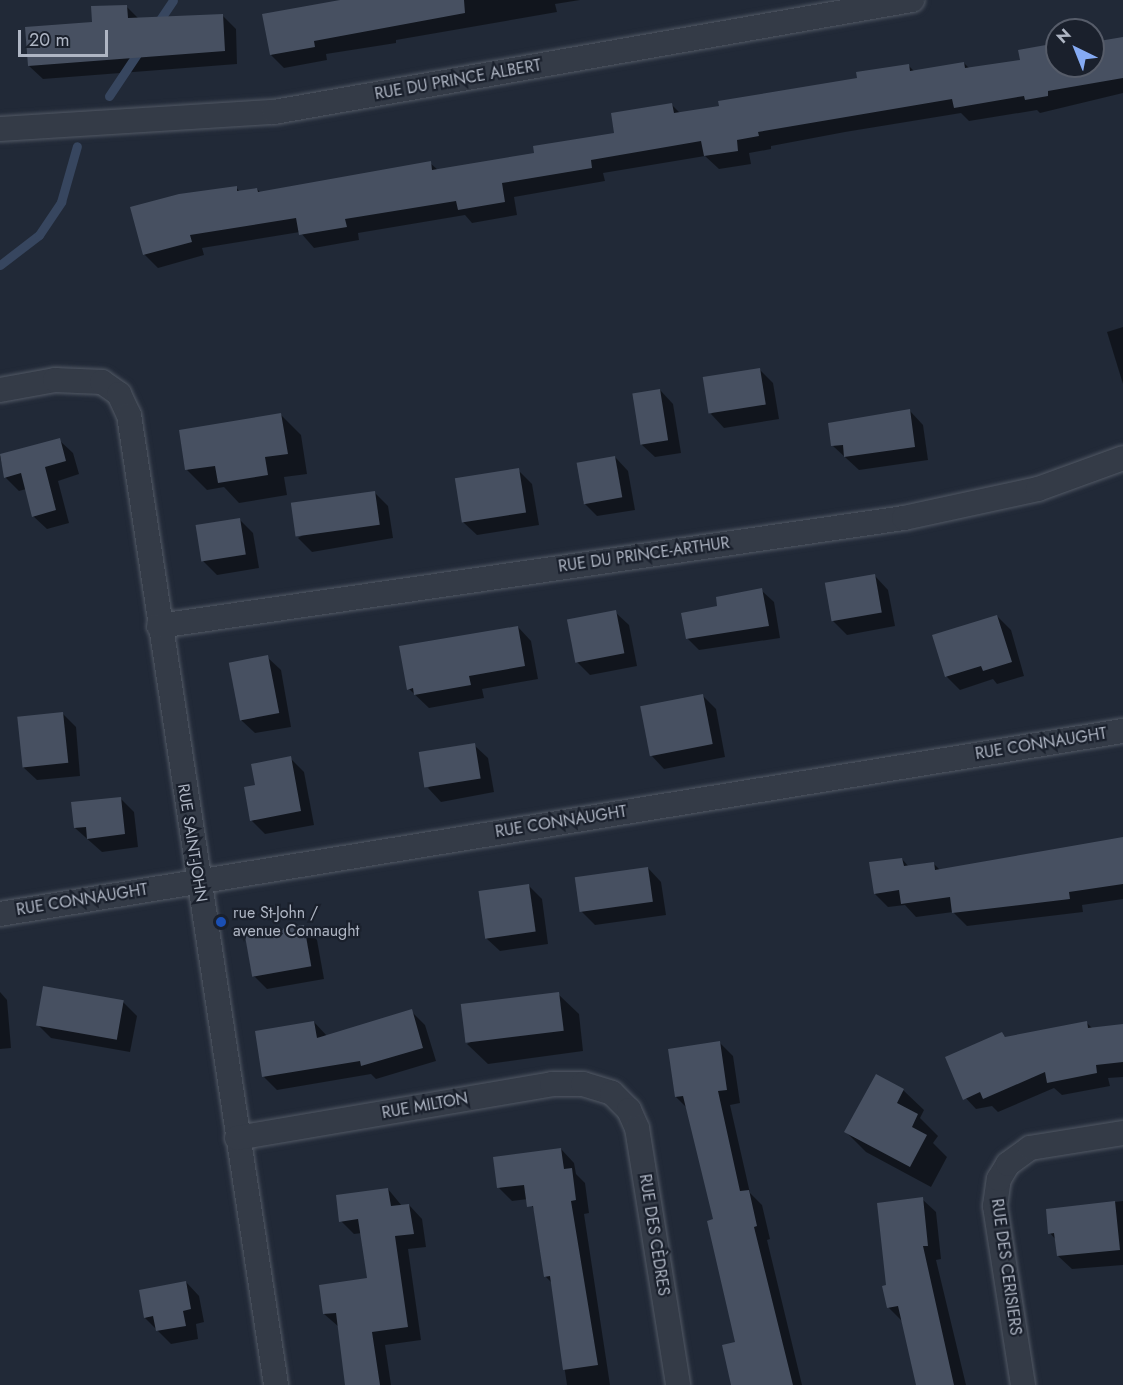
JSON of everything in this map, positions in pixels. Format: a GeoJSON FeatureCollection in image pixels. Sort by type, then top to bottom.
{"type":"FeatureCollection","features":[{"type":"Feature","properties":{"kind":"street","name":"RUE DU PRINCE ALBERT"},"geometry":{"type":"LineString","coordinates":[[0,129],[274,112],[912,0]]}},
{"type":"Feature","properties":{"kind":"street","name":"RUE SAINT-JOHN"},"geometry":{"type":"LineString","coordinates":[[0,390],[55,380],[102,382],[119,394],[129,415],[159,626],[276,1385]]}},
{"type":"Feature","properties":{"kind":"street","name":"RUE DU PRINCE-ARTHUR"},"geometry":{"type":"LineString","coordinates":[[159,626],[904,518],[1038,489],[1123,458]]}},
{"type":"Feature","properties":{"kind":"street","name":"RUE CONNAUGHT"},"geometry":{"type":"LineString","coordinates":[[0,914],[1123,731]]}},
{"type":"Feature","properties":{"kind":"street","name":"RUE MILTON"},"geometry":{"type":"LineString","coordinates":[[237,1138],[552,1084],[583,1084],[612,1093]]}},
{"type":"Feature","properties":{"kind":"street","name":"RUE DES CÈDRES"},"geometry":{"type":"LineString","coordinates":[[612,1093],[629,1110],[637,1128],[678,1385]]}},
{"type":"Feature","properties":{"kind":"street","name":"RUE DES CERISIERS"},"geometry":{"type":"LineString","coordinates":[[1023,1385],[995,1206],[999,1179],[1008,1164],[1030,1149],[1123,1133]]}},
{"type":"Feature","properties":{"kind":"building"},"geometry":{"type":"Polygon","coordinates":[[[340,0],[464,0],[465,13],[314,41],[315,47],[270,55],[262,14],[340,0]]]}},
{"type":"Feature","properties":{"kind":"building"},"geometry":{"type":"Polygon","coordinates":[[[127,5],[128,18],[223,14],[225,51],[28,66],[25,27],[92,22],[91,6],[127,5]]]}},
{"type":"Feature","properties":{"kind":"building"},"geometry":{"type":"Polygon","coordinates":[[[1123,37],[1123,78],[1048,91],[1048,96],[1025,100],[1024,96],[954,108],[952,99],[758,132],[759,136],[737,140],[738,151],[704,156],[701,141],[591,160],[592,168],[502,183],[505,202],[458,210],[456,201],[345,219],[347,227],[299,235],[296,218],[190,235],[192,242],[143,255],[130,207],[179,194],[237,186],[237,191],[257,188],[258,192],[431,161],[432,170],[534,153],[533,146],[614,133],[611,113],[672,103],[674,113],[719,106],[718,101],[857,78],[856,72],[909,64],[910,71],[964,62],[965,68],[1020,60],[1018,50],[1045,45],[1045,78],[1105,78],[1105,40],[1123,37]]]}},
{"type":"Feature","properties":{"kind":"building"},"geometry":{"type":"Polygon","coordinates":[[[760,368],[766,405],[709,414],[703,377],[760,368]]]}},
{"type":"Feature","properties":{"kind":"building"},"geometry":{"type":"Polygon","coordinates":[[[660,389],[668,440],[640,445],[632,393],[660,389]]]}},
{"type":"Feature","properties":{"kind":"building"},"geometry":{"type":"Polygon","coordinates":[[[910,409],[915,447],[844,457],[843,445],[831,446],[828,423],[910,409]]]}},
{"type":"Feature","properties":{"kind":"building"},"geometry":{"type":"Polygon","coordinates":[[[281,413],[288,454],[265,457],[268,475],[218,483],[215,466],[185,470],[179,430],[281,413]]]}},
{"type":"Feature","properties":{"kind":"building"},"geometry":{"type":"Polygon","coordinates":[[[60,438],[66,461],[45,467],[56,510],[32,517],[21,473],[4,478],[0,454],[60,438]]]}},
{"type":"Feature","properties":{"kind":"building"},"geometry":{"type":"Polygon","coordinates":[[[615,456],[622,497],[584,504],[577,463],[615,456]]]}},
{"type":"Feature","properties":{"kind":"building"},"geometry":{"type":"Polygon","coordinates":[[[519,468],[526,512],[462,523],[455,478],[519,468]]]}},
{"type":"Feature","properties":{"kind":"building"},"geometry":{"type":"Polygon","coordinates":[[[375,491],[380,525],[296,536],[291,503],[375,491]]]}},
{"type":"Feature","properties":{"kind":"building"},"geometry":{"type":"Polygon","coordinates":[[[240,518],[246,555],[201,562],[196,525],[240,518]]]}},
{"type":"Feature","properties":{"kind":"building"},"geometry":{"type":"Polygon","coordinates":[[[875,574],[882,612],[832,621],[825,583],[875,574]]]}},
{"type":"Feature","properties":{"kind":"building"},"geometry":{"type":"Polygon","coordinates":[[[762,588],[769,626],[686,639],[681,613],[717,606],[716,597],[762,588]]]}},
{"type":"Feature","properties":{"kind":"building"},"geometry":{"type":"Polygon","coordinates":[[[616,610],[624,653],[575,663],[567,620],[616,610]]]}},
{"type":"Feature","properties":{"kind":"building"},"geometry":{"type":"Polygon","coordinates":[[[997,615],[1012,662],[983,671],[981,666],[945,677],[932,635],[997,615]]]}},
{"type":"Feature","properties":{"kind":"building"},"geometry":{"type":"Polygon","coordinates":[[[518,626],[525,666],[469,676],[471,685],[414,695],[413,688],[407,690],[399,646],[518,626]]]}},
{"type":"Feature","properties":{"kind":"building"},"geometry":{"type":"Polygon","coordinates":[[[268,655],[279,713],[240,721],[229,663],[268,655]]]}},
{"type":"Feature","properties":{"kind":"building"},"geometry":{"type":"Polygon","coordinates":[[[703,694],[713,744],[650,756],[640,706],[703,694]]]}},
{"type":"Feature","properties":{"kind":"building"},"geometry":{"type":"Polygon","coordinates":[[[63,712],[68,763],[23,768],[17,717],[63,712]]]}},
{"type":"Feature","properties":{"kind":"building"},"geometry":{"type":"Polygon","coordinates":[[[475,743],[481,779],[424,787],[419,752],[475,743]]]}},
{"type":"Feature","properties":{"kind":"building"},"geometry":{"type":"Polygon","coordinates":[[[291,756],[301,811],[250,821],[244,787],[255,785],[251,764],[291,756]]]}},
{"type":"Feature","properties":{"kind":"building"},"geometry":{"type":"Polygon","coordinates":[[[121,797],[125,834],[87,839],[86,827],[74,828],[71,802],[121,797]]]}},
{"type":"Feature","properties":{"kind":"building"},"geometry":{"type":"Polygon","coordinates":[[[1123,837],[1123,884],[1069,892],[1070,899],[952,913],[950,897],[901,904],[899,890],[874,894],[869,862],[902,858],[904,866],[934,862],[935,870],[1123,837]]]}},
{"type":"Feature","properties":{"kind":"building"},"geometry":{"type":"Polygon","coordinates":[[[648,867],[653,902],[580,912],[575,877],[648,867]]]}},
{"type":"Feature","properties":{"kind":"building"},"geometry":{"type":"Polygon","coordinates":[[[529,884],[536,932],[485,939],[478,891],[529,884]]]}},
{"type":"Feature","properties":{"kind":"building"},"geometry":{"type":"Polygon","coordinates":[[[304,925],[311,966],[252,977],[245,935],[304,925]]]}},
{"type":"Feature","properties":{"kind":"building"},"geometry":{"type":"Polygon","coordinates":[[[43,986],[124,1000],[117,1040],[36,1025],[43,986]]]}},
{"type":"Feature","properties":{"kind":"building"},"geometry":{"type":"Polygon","coordinates":[[[559,992],[564,1031],[465,1043],[461,1004],[559,992]]]}},
{"type":"Feature","properties":{"kind":"building"},"geometry":{"type":"Polygon","coordinates":[[[412,1009],[423,1048],[361,1066],[360,1061],[262,1077],[255,1031],[314,1021],[317,1038],[412,1009]]]}},
{"type":"Feature","properties":{"kind":"building"},"geometry":{"type":"Polygon","coordinates":[[[1087,1021],[1088,1028],[1123,1024],[1123,1062],[1096,1065],[1097,1073],[1047,1083],[1045,1072],[983,1099],[980,1092],[963,1100],[945,1057],[1002,1032],[1005,1037],[1087,1021]]]}},
{"type":"Feature","properties":{"kind":"building"},"geometry":{"type":"Polygon","coordinates":[[[720,1041],[727,1090],[718,1091],[740,1191],[749,1190],[757,1226],[754,1227],[793,1385],[731,1385],[722,1345],[735,1342],[707,1221],[713,1219],[683,1096],[675,1097],[668,1049],[720,1041]]]}},
{"type":"Feature","properties":{"kind":"building"},"geometry":{"type":"Polygon","coordinates":[[[876,1074],[904,1089],[897,1103],[918,1114],[912,1127],[927,1135],[910,1167],[844,1132],[876,1074]]]}},
{"type":"Feature","properties":{"kind":"building"},"geometry":{"type":"Polygon","coordinates":[[[561,1148],[564,1169],[572,1168],[576,1200],[571,1201],[598,1365],[563,1370],[550,1276],[544,1277],[533,1206],[527,1207],[524,1185],[497,1188],[493,1157],[561,1148]]]}},
{"type":"Feature","properties":{"kind":"building"},"geometry":{"type":"Polygon","coordinates":[[[388,1188],[391,1206],[409,1204],[414,1234],[395,1236],[408,1327],[372,1332],[380,1385],[345,1385],[336,1313],[323,1314],[319,1285],[367,1278],[358,1219],[339,1222],[336,1195],[388,1188]]]}},
{"type":"Feature","properties":{"kind":"building"},"geometry":{"type":"Polygon","coordinates":[[[923,1197],[928,1246],[923,1246],[954,1385],[916,1385],[898,1306],[887,1308],[882,1286],[886,1285],[877,1203],[923,1197]]]}},
{"type":"Feature","properties":{"kind":"building"},"geometry":{"type":"Polygon","coordinates":[[[1115,1201],[1120,1250],[1057,1256],[1054,1233],[1048,1234],[1046,1209],[1115,1201]]]}},
{"type":"Feature","properties":{"kind":"building"},"geometry":{"type":"Polygon","coordinates":[[[186,1281],[191,1309],[183,1311],[186,1326],[156,1331],[153,1316],[144,1318],[139,1290],[186,1281]]]}},
{"type":"Feature","properties":{"kind":"waterway"},"geometry":{"type":"LineString","coordinates":[[155,27],[173,0]]}},
{"type":"Feature","properties":{"kind":"waterway"},"geometry":{"type":"LineString","coordinates":[[109,96],[141,48]]}},
{"type":"Feature","properties":{"kind":"waterway"},"geometry":{"type":"LineString","coordinates":[[0,265],[39,235],[61,202],[77,146]]}},
{"type":"Feature","properties":{"kind":"place","name":"rue St-John / avenue Connaught"},"geometry":{"type":"Point","coordinates":[221,922]}}]}
